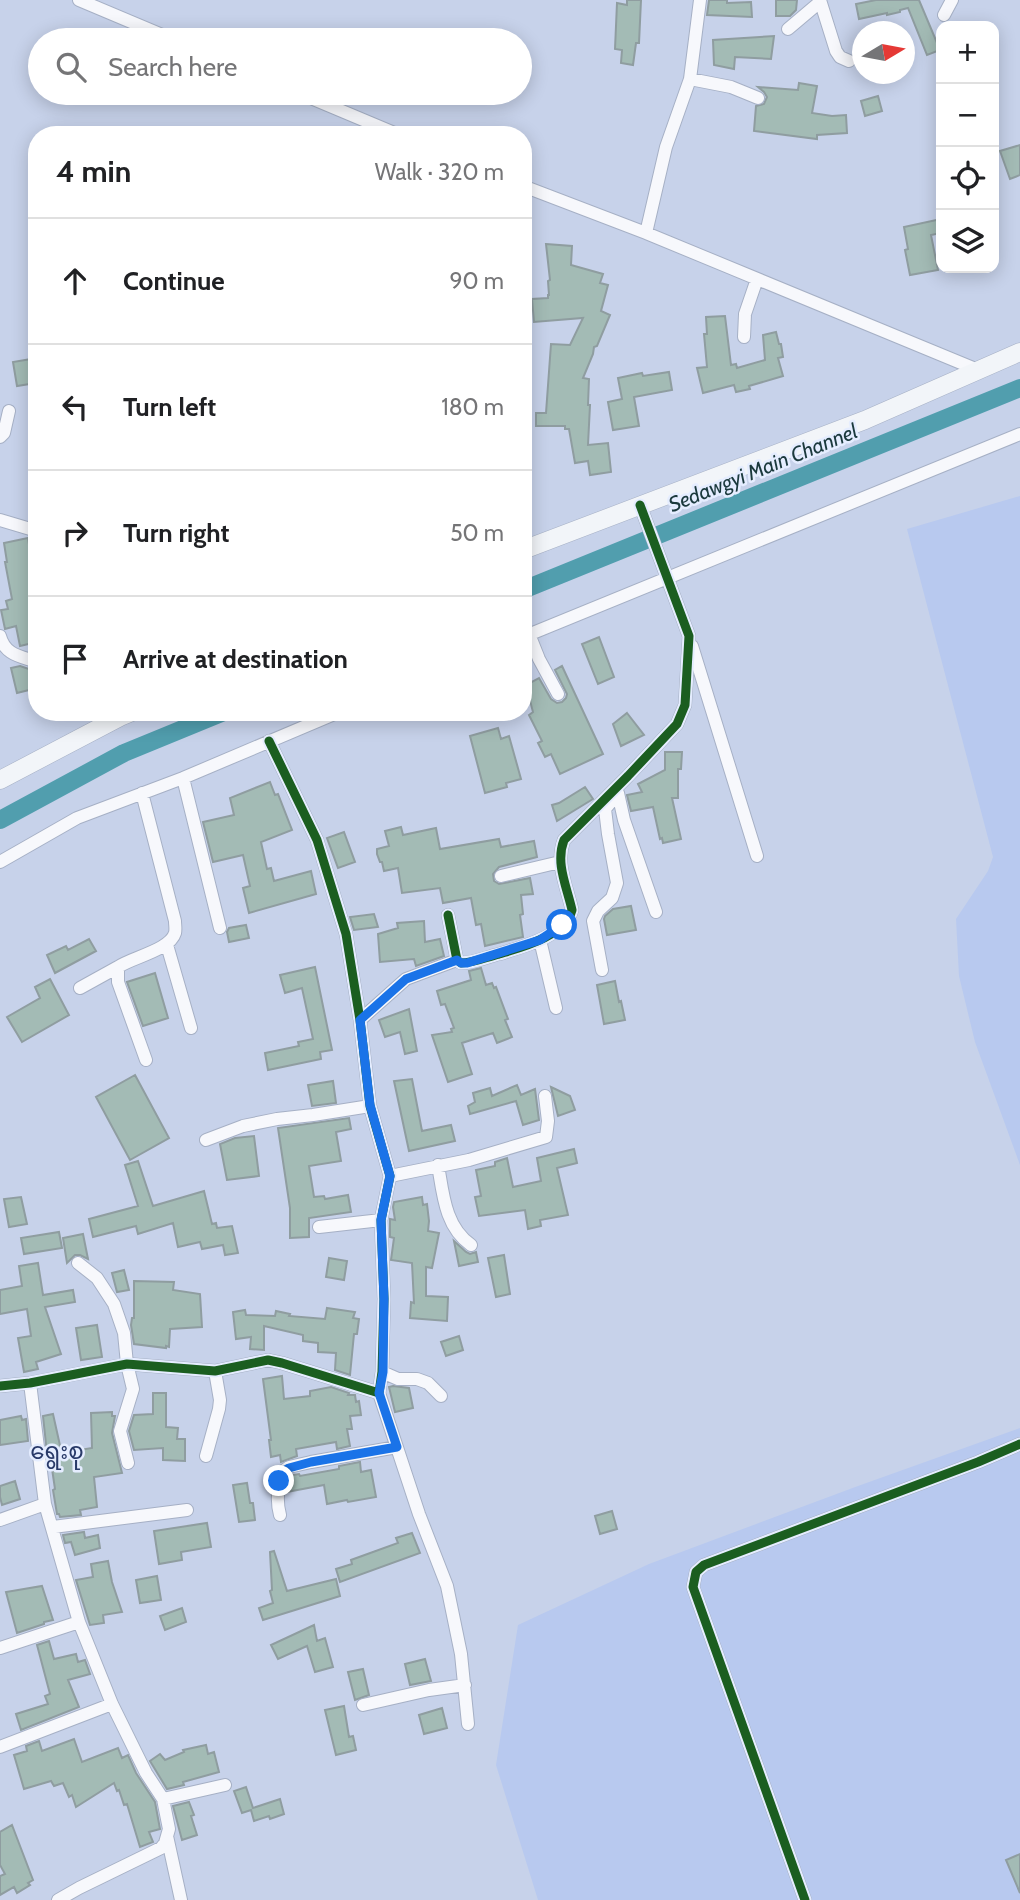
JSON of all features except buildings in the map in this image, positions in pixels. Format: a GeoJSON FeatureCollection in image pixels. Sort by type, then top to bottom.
{"type":"FeatureCollection","features":[{"type":"Feature","properties":{"kind":"street"},"geometry":{"type":"LineString","coordinates":[[79,0],[146,28]]}},
{"type":"Feature","properties":{"kind":"street"},"geometry":{"type":"LineString","coordinates":[[646,233],[666,147],[690,79],[700,0]]}},
{"type":"Feature","properties":{"kind":"street"},"geometry":{"type":"LineString","coordinates":[[944,15],[952,0]]}},
{"type":"Feature","properties":{"kind":"street"},"geometry":{"type":"LineString","coordinates":[[788,29],[820,1],[836,51],[849,61]]}},
{"type":"Feature","properties":{"kind":"street"},"geometry":{"type":"LineString","coordinates":[[690,79],[731,87],[758,98]]}},
{"type":"Feature","properties":{"kind":"street"},"geometry":{"type":"LineString","coordinates":[[328,105],[378,126]]}},
{"type":"Feature","properties":{"kind":"street"},"geometry":{"type":"LineString","coordinates":[[532,189],[646,233],[978,370]]}},
{"type":"Feature","properties":{"kind":"street"},"geometry":{"type":"LineString","coordinates":[[744,337],[745,314],[758,279]]}},
{"type":"Feature","properties":{"kind":"street"},"geometry":{"type":"LineString","coordinates":[[532,547],[644,513],[1020,352]]}},
{"type":"Feature","properties":{"kind":"street"},"geometry":{"type":"LineString","coordinates":[[0,437],[4,433],[9,411]]}},
{"type":"Feature","properties":{"kind":"street"},"geometry":{"type":"LineString","coordinates":[[532,634],[1020,433]]}},
{"type":"Feature","properties":{"kind":"street"},"geometry":{"type":"LineString","coordinates":[[644,513],[689,636],[757,856]]}},
{"type":"Feature","properties":{"kind":"street"},"geometry":{"type":"LineString","coordinates":[[0,520],[28,528]]}},
{"type":"Feature","properties":{"kind":"street"},"geometry":{"type":"LineString","coordinates":[[448,915],[457,960],[461,963],[540,940],[569,918],[572,910],[559,862],[564,840],[677,724],[685,705],[689,636]]}},
{"type":"Feature","properties":{"kind":"street"},"geometry":{"type":"LineString","coordinates":[[1,644],[28,659]]}},
{"type":"Feature","properties":{"kind":"street"},"geometry":{"type":"LineString","coordinates":[[532,647],[558,694]]}},
{"type":"Feature","properties":{"kind":"street"},"geometry":{"type":"LineString","coordinates":[[0,780],[110,721]]}},
{"type":"Feature","properties":{"kind":"street"},"geometry":{"type":"LineString","coordinates":[[0,862],[77,818],[183,778],[318,721]]}},
{"type":"Feature","properties":{"kind":"street"},"geometry":{"type":"LineString","coordinates":[[269,741],[317,840],[346,934],[370,1105],[390,1176],[381,1220],[384,1299],[383,1372],[379,1393],[419,1514],[447,1586],[465,1685],[468,1724]]}},
{"type":"Feature","properties":{"kind":"street"},"geometry":{"type":"LineString","coordinates":[[602,970],[593,921],[598,911],[612,898],[617,883],[605,809],[628,776]]}},
{"type":"Feature","properties":{"kind":"street"},"geometry":{"type":"LineString","coordinates":[[183,778],[220,928]]}},
{"type":"Feature","properties":{"kind":"street"},"geometry":{"type":"LineString","coordinates":[[80,988],[126,962],[167,944],[175,934],[175,921],[142,793]]}},
{"type":"Feature","properties":{"kind":"street"},"geometry":{"type":"LineString","coordinates":[[618,793],[624,820],[656,912]]}},
{"type":"Feature","properties":{"kind":"street"},"geometry":{"type":"LineString","coordinates":[[501,876],[559,862]]}},
{"type":"Feature","properties":{"kind":"street"},"geometry":{"type":"LineString","coordinates":[[540,940],[556,1008]]}},
{"type":"Feature","properties":{"kind":"street"},"geometry":{"type":"LineString","coordinates":[[167,944],[191,1028]]}},
{"type":"Feature","properties":{"kind":"street"},"geometry":{"type":"LineString","coordinates":[[360,1020],[406,979],[457,960]]}},
{"type":"Feature","properties":{"kind":"street"},"geometry":{"type":"LineString","coordinates":[[118,967],[118,982],[146,1060]]}},
{"type":"Feature","properties":{"kind":"street"},"geometry":{"type":"LineString","coordinates":[[390,1176],[469,1160],[546,1137],[548,1121],[545,1096]]}},
{"type":"Feature","properties":{"kind":"street"},"geometry":{"type":"LineString","coordinates":[[206,1140],[243,1126],[370,1105]]}},
{"type":"Feature","properties":{"kind":"street"},"geometry":{"type":"LineString","coordinates":[[438,1165],[446,1210],[459,1237],[471,1245]]}},
{"type":"Feature","properties":{"kind":"street"},"geometry":{"type":"LineString","coordinates":[[318,1227],[381,1220]]}},
{"type":"Feature","properties":{"kind":"street"},"geometry":{"type":"LineString","coordinates":[[78,1263],[97,1278],[114,1304],[124,1333],[133,1389],[120,1431],[128,1463]]}},
{"type":"Feature","properties":{"kind":"street"},"geometry":{"type":"LineString","coordinates":[[0,1386],[30,1383],[127,1364],[215,1371],[268,1360],[379,1393]]}},
{"type":"Feature","properties":{"kind":"street"},"geometry":{"type":"LineString","coordinates":[[206,1457],[220,1400],[215,1371]]}},
{"type":"Feature","properties":{"kind":"street"},"geometry":{"type":"LineString","coordinates":[[383,1372],[398,1379],[416,1379],[428,1383],[440,1396]]}},
{"type":"Feature","properties":{"kind":"street"},"geometry":{"type":"LineString","coordinates":[[30,1383],[45,1504],[79,1622],[112,1704],[146,1773],[163,1799],[168,1823],[167,1836],[161,1848],[58,1900]]}},
{"type":"Feature","properties":{"kind":"street"},"geometry":{"type":"LineString","coordinates":[[806,1900],[692,1587],[696,1572],[704,1565],[1020,1444]]}},
{"type":"Feature","properties":{"kind":"street"},"geometry":{"type":"LineString","coordinates":[[280,1514],[277,1505],[282,1472],[311,1462],[397,1447]]}},
{"type":"Feature","properties":{"kind":"street"},"geometry":{"type":"LineString","coordinates":[[0,1520],[45,1504]]}},
{"type":"Feature","properties":{"kind":"street"},"geometry":{"type":"LineString","coordinates":[[53,1527],[187,1510]]}},
{"type":"Feature","properties":{"kind":"street"},"geometry":{"type":"LineString","coordinates":[[0,1648],[79,1622]]}},
{"type":"Feature","properties":{"kind":"street"},"geometry":{"type":"LineString","coordinates":[[363,1705],[465,1685]]}},
{"type":"Feature","properties":{"kind":"street"},"geometry":{"type":"LineString","coordinates":[[0,1747],[112,1704]]}},
{"type":"Feature","properties":{"kind":"street"},"geometry":{"type":"LineString","coordinates":[[163,1799],[225,1785]]}},
{"type":"Feature","properties":{"kind":"street"},"geometry":{"type":"LineString","coordinates":[[167,1836],[181,1900]]}},
{"type":"Feature","properties":{"kind":"shaded area"},"geometry":{"type":"Polygon","coordinates":[[[1020,496],[1020,1165],[975,1042],[959,976],[956,919],[988,871],[993,857],[907,529],[1020,496]]]}},
{"type":"Feature","properties":{"kind":"shaded area"},"geometry":{"type":"Polygon","coordinates":[[[1020,1428],[1020,1900],[538,1900],[496,1765],[518,1625],[649,1564],[1020,1428]]]}},
{"type":"Feature","properties":{"kind":"waterway","name":"Sedawgyi Main Channel"},"geometry":{"type":"LineString","coordinates":[[532,586],[1020,388]]}},
{"type":"Feature","properties":{"kind":"waterway","name":"Sedawgyi Main Channel"},"geometry":{"type":"LineString","coordinates":[[0,820],[124,753],[202,721]]}},
{"type":"Feature","properties":{"kind":"cycle path"},"geometry":{"type":"LineString","coordinates":[[448,915],[457,960],[461,963],[530,944],[561,927],[572,910],[561,866],[564,840],[677,724],[685,705],[689,636],[640,505]]}},
{"type":"Feature","properties":{"kind":"cycle path"},"geometry":{"type":"LineString","coordinates":[[0,1386],[30,1383],[127,1364],[215,1371],[268,1360],[379,1393],[384,1299],[381,1220],[390,1176],[370,1106],[346,934],[317,840],[269,741]]}},
{"type":"Feature","properties":{"kind":"cycle path"},"geometry":{"type":"LineString","coordinates":[[805,1900],[693,1587],[696,1572],[704,1565],[1020,1444]]}},
{"type":"Feature","properties":{"kind":"district","name":"ရွေးစု"},"geometry":{"type":"Point","coordinates":[57,1451]}},
{"type":"Feature","properties":{"kind":"route"},"geometry":{"type":"LineString","coordinates":[[279,1481],[282,1472],[289,1468],[397,1447],[379,1393],[383,1372],[384,1299],[381,1220],[390,1176],[370,1105],[360,1020],[406,979],[457,960],[467,963],[520,947],[540,940],[562,925]]}}]}
